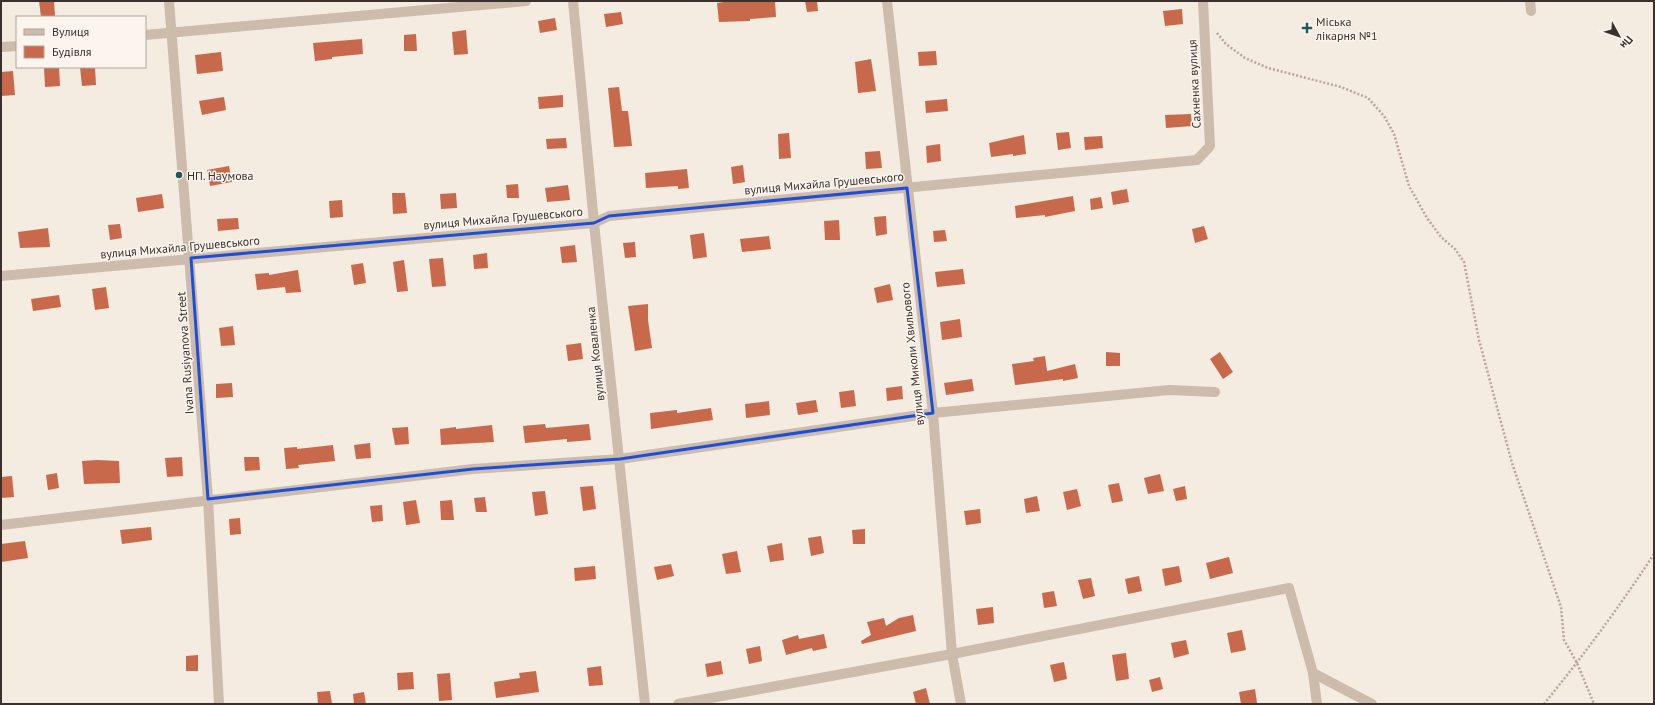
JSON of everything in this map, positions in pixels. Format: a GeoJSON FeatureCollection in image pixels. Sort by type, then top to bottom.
{"type":"FeatureCollection","features":[{"type":"Feature","properties":{"kind":"street","name":"Ivana Rusiyanova Street"},"geometry":{"type":"LineString","coordinates":[[169,1],[191,258],[208,499],[219,704]]}},
{"type":"Feature","properties":{"kind":"street"},"geometry":{"type":"LineString","coordinates":[[146,35],[526,1]]}},
{"type":"Feature","properties":{"kind":"street","name":"вулиця Коваленка"},"geometry":{"type":"LineString","coordinates":[[573,1],[594,224],[620,459],[644,704]]}},
{"type":"Feature","properties":{"kind":"street","name":"вулиця Миколи Хвильового"},"geometry":{"type":"LineString","coordinates":[[887,1],[906,188],[933,413],[952,654],[961,704]]}},
{"type":"Feature","properties":{"kind":"street","name":"Сахненка вулиця"},"geometry":{"type":"LineString","coordinates":[[1197,160],[1210,146],[1203,1]]}},
{"type":"Feature","properties":{"kind":"street"},"geometry":{"type":"LineString","coordinates":[[1,47],[16,46]]}},
{"type":"Feature","properties":{"kind":"street","name":"вулиця Михайла Грушевського"},"geometry":{"type":"LineString","coordinates":[[1,276],[191,258],[594,224],[609,216],[1197,160]]}},
{"type":"Feature","properties":{"kind":"street"},"geometry":{"type":"LineString","coordinates":[[1,524],[473,469],[620,459],[933,413],[1169,390],[1215,392]]}},
{"type":"Feature","properties":{"kind":"street"},"geometry":{"type":"LineString","coordinates":[[678,704],[952,654],[1289,588],[1313,673],[1317,704]]}},
{"type":"Feature","properties":{"kind":"street"},"geometry":{"type":"LineString","coordinates":[[1313,673],[1372,704]]}},
{"type":"Feature","properties":{"kind":"path"},"geometry":{"type":"LineString","coordinates":[[1204,17],[1226,44],[1245,58],[1268,68],[1341,88],[1368,98],[1384,116],[1391,128],[1409,186],[1427,218],[1441,236],[1455,249],[1464,262],[1479,340],[1512,463],[1561,606],[1564,640],[1577,663],[1594,704]]}},
{"type":"Feature","properties":{"kind":"path"},"geometry":{"type":"LineString","coordinates":[[1544,704],[1577,663],[1630,591],[1654,554]]}},
{"type":"Feature","properties":{"kind":"highlighted area"},"geometry":{"type":"Polygon","coordinates":[[[907,188],[933,413],[620,459],[473,469],[208,499],[191,258],[594,223],[609,216],[907,188]]]}},
{"type":"Feature","properties":{"kind":"building"},"geometry":{"type":"Polygon","coordinates":[[[39,1],[54,1],[55,16],[41,16],[39,1]]]}},
{"type":"Feature","properties":{"kind":"building"},"geometry":{"type":"Polygon","coordinates":[[[731,1],[775,1],[776,17],[750,19],[750,21],[719,22],[717,3],[731,1]]]}},
{"type":"Feature","properties":{"kind":"building"},"geometry":{"type":"Polygon","coordinates":[[[805,1],[817,1],[818,11],[807,12],[805,1]]]}},
{"type":"Feature","properties":{"kind":"building"},"geometry":{"type":"Polygon","coordinates":[[[1182,9],[1183,24],[1165,26],[1163,11],[1182,9]]]}},
{"type":"Feature","properties":{"kind":"building"},"geometry":{"type":"Polygon","coordinates":[[[621,12],[623,24],[606,27],[604,14],[621,12]]]}},
{"type":"Feature","properties":{"kind":"building"},"geometry":{"type":"Polygon","coordinates":[[[555,18],[557,30],[540,33],[538,21],[555,18]]]}},
{"type":"Feature","properties":{"kind":"building"},"geometry":{"type":"Polygon","coordinates":[[[466,30],[468,54],[454,55],[452,32],[466,30]]]}},
{"type":"Feature","properties":{"kind":"building"},"geometry":{"type":"Polygon","coordinates":[[[416,34],[417,51],[404,51],[404,35],[416,34]]]}},
{"type":"Feature","properties":{"kind":"building"},"geometry":{"type":"Polygon","coordinates":[[[362,39],[363,54],[332,57],[332,59],[315,61],[313,43],[362,39]]]}},
{"type":"Feature","properties":{"kind":"building"},"geometry":{"type":"Polygon","coordinates":[[[936,51],[937,65],[919,66],[918,52],[936,51]]]}},
{"type":"Feature","properties":{"kind":"building"},"geometry":{"type":"Polygon","coordinates":[[[221,52],[223,71],[197,74],[195,55],[221,52]]]}},
{"type":"Feature","properties":{"kind":"building"},"geometry":{"type":"Polygon","coordinates":[[[871,59],[876,91],[858,93],[855,62],[871,59]]]}},
{"type":"Feature","properties":{"kind":"building"},"geometry":{"type":"Polygon","coordinates":[[[44,68],[59,68],[60,86],[45,87],[44,68]]]}},
{"type":"Feature","properties":{"kind":"building"},"geometry":{"type":"Polygon","coordinates":[[[80,68],[95,68],[96,85],[82,86],[80,68]]]}},
{"type":"Feature","properties":{"kind":"building"},"geometry":{"type":"Polygon","coordinates":[[[13,71],[15,95],[1,96],[1,72],[13,71]]]}},
{"type":"Feature","properties":{"kind":"building"},"geometry":{"type":"Polygon","coordinates":[[[619,87],[622,111],[628,111],[632,146],[614,147],[608,88],[619,87]]]}},
{"type":"Feature","properties":{"kind":"building"},"geometry":{"type":"Polygon","coordinates":[[[563,95],[563,107],[539,109],[538,97],[563,95]]]}},
{"type":"Feature","properties":{"kind":"building"},"geometry":{"type":"Polygon","coordinates":[[[224,97],[226,110],[202,115],[199,101],[224,97]]]}},
{"type":"Feature","properties":{"kind":"building"},"geometry":{"type":"Polygon","coordinates":[[[947,99],[948,111],[926,113],[925,101],[947,99]]]}},
{"type":"Feature","properties":{"kind":"building"},"geometry":{"type":"Polygon","coordinates":[[[1191,114],[1192,126],[1166,128],[1165,115],[1191,114]]]}},
{"type":"Feature","properties":{"kind":"building"},"geometry":{"type":"Polygon","coordinates":[[[1069,132],[1071,148],[1058,150],[1056,133],[1069,132]]]}},
{"type":"Feature","properties":{"kind":"building"},"geometry":{"type":"Polygon","coordinates":[[[789,133],[791,158],[779,159],[778,134],[789,133]]]}},
{"type":"Feature","properties":{"kind":"building"},"geometry":{"type":"Polygon","coordinates":[[[1024,135],[1026,154],[991,157],[989,143],[1024,135]]]}},
{"type":"Feature","properties":{"kind":"building"},"geometry":{"type":"Polygon","coordinates":[[[1102,136],[1103,148],[1085,150],[1084,137],[1102,136]]]}},
{"type":"Feature","properties":{"kind":"building"},"geometry":{"type":"Polygon","coordinates":[[[566,138],[567,148],[547,149],[546,139],[566,138]]]}},
{"type":"Feature","properties":{"kind":"building"},"geometry":{"type":"Polygon","coordinates":[[[940,144],[941,161],[927,163],[926,146],[940,144]]]}},
{"type":"Feature","properties":{"kind":"building"},"geometry":{"type":"Polygon","coordinates":[[[880,151],[882,168],[866,169],[865,152],[880,151]]]}},
{"type":"Feature","properties":{"kind":"building"},"geometry":{"type":"Polygon","coordinates":[[[743,165],[745,182],[733,184],[731,167],[743,165]]]}},
{"type":"Feature","properties":{"kind":"building"},"geometry":{"type":"Polygon","coordinates":[[[229,166],[232,182],[210,186],[207,170],[229,166]]]}},
{"type":"Feature","properties":{"kind":"building"},"geometry":{"type":"Polygon","coordinates":[[[687,169],[689,188],[678,189],[678,186],[646,188],[645,173],[687,169]]]}},
{"type":"Feature","properties":{"kind":"building"},"geometry":{"type":"Polygon","coordinates":[[[518,184],[519,198],[507,198],[506,185],[518,184]]]}},
{"type":"Feature","properties":{"kind":"building"},"geometry":{"type":"Polygon","coordinates":[[[568,185],[570,200],[547,202],[545,188],[568,185]]]}},
{"type":"Feature","properties":{"kind":"building"},"geometry":{"type":"Polygon","coordinates":[[[1127,189],[1129,202],[1113,205],[1111,192],[1127,189]]]}},
{"type":"Feature","properties":{"kind":"building"},"geometry":{"type":"Polygon","coordinates":[[[392,193],[405,193],[407,213],[393,214],[392,193]]]}},
{"type":"Feature","properties":{"kind":"building"},"geometry":{"type":"Polygon","coordinates":[[[456,193],[457,208],[441,209],[440,194],[456,193]]]}},
{"type":"Feature","properties":{"kind":"building"},"geometry":{"type":"Polygon","coordinates":[[[162,194],[164,208],[138,212],[136,198],[162,194]]]}},
{"type":"Feature","properties":{"kind":"building"},"geometry":{"type":"Polygon","coordinates":[[[1073,196],[1075,211],[1045,217],[1045,215],[1016,218],[1015,206],[1073,196]]]}},
{"type":"Feature","properties":{"kind":"building"},"geometry":{"type":"Polygon","coordinates":[[[1101,197],[1103,208],[1091,210],[1090,199],[1101,197]]]}},
{"type":"Feature","properties":{"kind":"building"},"geometry":{"type":"Polygon","coordinates":[[[342,200],[343,217],[330,218],[329,201],[342,200]]]}},
{"type":"Feature","properties":{"kind":"building"},"geometry":{"type":"Polygon","coordinates":[[[886,216],[887,234],[876,236],[874,217],[886,216]]]}},
{"type":"Feature","properties":{"kind":"building"},"geometry":{"type":"Polygon","coordinates":[[[238,218],[239,229],[218,231],[217,219],[238,218]]]}},
{"type":"Feature","properties":{"kind":"building"},"geometry":{"type":"Polygon","coordinates":[[[839,220],[840,240],[825,240],[824,221],[839,220]]]}},
{"type":"Feature","properties":{"kind":"building"},"geometry":{"type":"Polygon","coordinates":[[[120,224],[122,238],[110,240],[108,225],[120,224]]]}},
{"type":"Feature","properties":{"kind":"building"},"geometry":{"type":"Polygon","coordinates":[[[1204,226],[1208,239],[1195,243],[1192,229],[1204,226]]]}},
{"type":"Feature","properties":{"kind":"building"},"geometry":{"type":"Polygon","coordinates":[[[48,228],[50,247],[20,248],[18,232],[48,228]]]}},
{"type":"Feature","properties":{"kind":"building"},"geometry":{"type":"Polygon","coordinates":[[[945,230],[947,241],[934,242],[933,231],[945,230]]]}},
{"type":"Feature","properties":{"kind":"building"},"geometry":{"type":"Polygon","coordinates":[[[704,233],[707,257],[693,259],[690,235],[704,233]]]}},
{"type":"Feature","properties":{"kind":"building"},"geometry":{"type":"Polygon","coordinates":[[[769,236],[771,249],[742,252],[740,239],[769,236]]]}},
{"type":"Feature","properties":{"kind":"building"},"geometry":{"type":"Polygon","coordinates":[[[635,242],[636,257],[625,258],[623,243],[635,242]]]}},
{"type":"Feature","properties":{"kind":"building"},"geometry":{"type":"Polygon","coordinates":[[[575,245],[577,262],[562,263],[560,247],[575,245]]]}},
{"type":"Feature","properties":{"kind":"building"},"geometry":{"type":"Polygon","coordinates":[[[487,253],[488,268],[474,269],[473,255],[487,253]]]}},
{"type":"Feature","properties":{"kind":"building"},"geometry":{"type":"Polygon","coordinates":[[[443,258],[446,286],[432,287],[429,259],[443,258]]]}},
{"type":"Feature","properties":{"kind":"building"},"geometry":{"type":"Polygon","coordinates":[[[404,260],[408,291],[397,292],[393,262],[404,260]]]}},
{"type":"Feature","properties":{"kind":"building"},"geometry":{"type":"Polygon","coordinates":[[[363,263],[366,283],[354,285],[351,265],[363,263]]]}},
{"type":"Feature","properties":{"kind":"building"},"geometry":{"type":"Polygon","coordinates":[[[963,269],[965,284],[937,287],[935,272],[963,269]]]}},
{"type":"Feature","properties":{"kind":"building"},"geometry":{"type":"Polygon","coordinates":[[[298,270],[301,292],[286,293],[285,287],[257,290],[255,274],[269,273],[269,275],[298,270]]]}},
{"type":"Feature","properties":{"kind":"building"},"geometry":{"type":"Polygon","coordinates":[[[890,284],[893,300],[877,303],[874,288],[890,284]]]}},
{"type":"Feature","properties":{"kind":"building"},"geometry":{"type":"Polygon","coordinates":[[[106,287],[109,308],[95,310],[92,289],[106,287]]]}},
{"type":"Feature","properties":{"kind":"building"},"geometry":{"type":"Polygon","coordinates":[[[59,295],[61,307],[33,311],[31,299],[59,295]]]}},
{"type":"Feature","properties":{"kind":"building"},"geometry":{"type":"Polygon","coordinates":[[[648,304],[648,320],[652,348],[635,351],[628,306],[648,304]]]}},
{"type":"Feature","properties":{"kind":"building"},"geometry":{"type":"Polygon","coordinates":[[[960,319],[962,337],[942,340],[940,322],[960,319]]]}},
{"type":"Feature","properties":{"kind":"building"},"geometry":{"type":"Polygon","coordinates":[[[233,326],[235,345],[221,346],[219,328],[233,326]]]}},
{"type":"Feature","properties":{"kind":"building"},"geometry":{"type":"Polygon","coordinates":[[[581,343],[583,359],[568,361],[566,345],[581,343]]]}},
{"type":"Feature","properties":{"kind":"building"},"geometry":{"type":"Polygon","coordinates":[[[1106,352],[1120,353],[1120,366],[1106,366],[1106,352]]]}},
{"type":"Feature","properties":{"kind":"building"},"geometry":{"type":"Polygon","coordinates":[[[1220,352],[1233,372],[1223,379],[1210,359],[1220,352]]]}},
{"type":"Feature","properties":{"kind":"building"},"geometry":{"type":"Polygon","coordinates":[[[1045,356],[1047,371],[1075,364],[1078,378],[1063,381],[1063,379],[1015,385],[1012,364],[1034,361],[1033,358],[1045,356]]]}},
{"type":"Feature","properties":{"kind":"building"},"geometry":{"type":"Polygon","coordinates":[[[972,379],[974,391],[946,395],[944,383],[972,379]]]}},
{"type":"Feature","properties":{"kind":"building"},"geometry":{"type":"Polygon","coordinates":[[[232,383],[233,397],[216,398],[216,384],[232,383]]]}},
{"type":"Feature","properties":{"kind":"building"},"geometry":{"type":"Polygon","coordinates":[[[902,386],[903,399],[887,401],[886,388],[902,386]]]}},
{"type":"Feature","properties":{"kind":"building"},"geometry":{"type":"Polygon","coordinates":[[[854,390],[856,406],[841,408],[839,392],[854,390]]]}},
{"type":"Feature","properties":{"kind":"building"},"geometry":{"type":"Polygon","coordinates":[[[816,400],[818,412],[798,415],[796,403],[816,400]]]}},
{"type":"Feature","properties":{"kind":"building"},"geometry":{"type":"Polygon","coordinates":[[[769,401],[770,415],[746,418],[745,404],[769,401]]]}},
{"type":"Feature","properties":{"kind":"building"},"geometry":{"type":"Polygon","coordinates":[[[711,408],[713,420],[651,429],[650,413],[677,410],[677,413],[711,408]]]}},
{"type":"Feature","properties":{"kind":"building"},"geometry":{"type":"Polygon","coordinates":[[[545,424],[546,428],[589,424],[591,440],[567,442],[567,439],[525,443],[523,426],[545,424]]]}},
{"type":"Feature","properties":{"kind":"building"},"geometry":{"type":"Polygon","coordinates":[[[492,425],[494,442],[441,445],[440,429],[456,427],[456,429],[492,425]]]}},
{"type":"Feature","properties":{"kind":"building"},"geometry":{"type":"Polygon","coordinates":[[[408,427],[409,444],[395,445],[392,428],[408,427]]]}},
{"type":"Feature","properties":{"kind":"building"},"geometry":{"type":"Polygon","coordinates":[[[370,443],[371,458],[356,459],[354,445],[370,443]]]}},
{"type":"Feature","properties":{"kind":"building"},"geometry":{"type":"Polygon","coordinates":[[[333,445],[335,461],[298,465],[299,468],[286,469],[284,448],[297,447],[297,449],[333,445]]]}},
{"type":"Feature","properties":{"kind":"building"},"geometry":{"type":"Polygon","coordinates":[[[182,457],[183,476],[167,477],[165,458],[182,457]]]}},
{"type":"Feature","properties":{"kind":"building"},"geometry":{"type":"Polygon","coordinates":[[[244,457],[259,457],[260,470],[245,471],[244,457]]]}},
{"type":"Feature","properties":{"kind":"building"},"geometry":{"type":"Polygon","coordinates":[[[82,461],[119,461],[120,483],[84,484],[82,461]]]}},
{"type":"Feature","properties":{"kind":"building"},"geometry":{"type":"Polygon","coordinates":[[[57,473],[59,488],[48,490],[46,475],[57,473]]]}},
{"type":"Feature","properties":{"kind":"building"},"geometry":{"type":"Polygon","coordinates":[[[1160,474],[1164,491],[1148,494],[1144,478],[1160,474]]]}},
{"type":"Feature","properties":{"kind":"building"},"geometry":{"type":"Polygon","coordinates":[[[12,476],[14,497],[1,498],[1,477],[12,476]]]}},
{"type":"Feature","properties":{"kind":"building"},"geometry":{"type":"Polygon","coordinates":[[[1119,483],[1123,501],[1112,503],[1108,485],[1119,483]]]}},
{"type":"Feature","properties":{"kind":"building"},"geometry":{"type":"Polygon","coordinates":[[[593,486],[596,509],[583,511],[580,487],[593,486]]]}},
{"type":"Feature","properties":{"kind":"building"},"geometry":{"type":"Polygon","coordinates":[[[1185,486],[1187,499],[1176,501],[1173,489],[1185,486]]]}},
{"type":"Feature","properties":{"kind":"building"},"geometry":{"type":"Polygon","coordinates":[[[1077,489],[1081,506],[1067,510],[1063,492],[1077,489]]]}},
{"type":"Feature","properties":{"kind":"building"},"geometry":{"type":"Polygon","coordinates":[[[545,491],[548,514],[535,516],[532,492],[545,491]]]}},
{"type":"Feature","properties":{"kind":"building"},"geometry":{"type":"Polygon","coordinates":[[[1037,496],[1040,511],[1026,513],[1024,499],[1037,496]]]}},
{"type":"Feature","properties":{"kind":"building"},"geometry":{"type":"Polygon","coordinates":[[[485,497],[487,512],[476,512],[474,498],[485,497]]]}},
{"type":"Feature","properties":{"kind":"building"},"geometry":{"type":"Polygon","coordinates":[[[416,500],[420,523],[406,525],[403,502],[416,500]]]}},
{"type":"Feature","properties":{"kind":"building"},"geometry":{"type":"Polygon","coordinates":[[[452,500],[454,520],[441,520],[440,501],[452,500]]]}},
{"type":"Feature","properties":{"kind":"building"},"geometry":{"type":"Polygon","coordinates":[[[382,505],[383,521],[372,522],[370,506],[382,505]]]}},
{"type":"Feature","properties":{"kind":"building"},"geometry":{"type":"Polygon","coordinates":[[[980,509],[981,523],[966,525],[964,511],[980,509]]]}},
{"type":"Feature","properties":{"kind":"building"},"geometry":{"type":"Polygon","coordinates":[[[240,518],[241,534],[230,535],[229,519],[240,518]]]}},
{"type":"Feature","properties":{"kind":"building"},"geometry":{"type":"Polygon","coordinates":[[[151,527],[152,540],[122,544],[120,530],[151,527]]]}},
{"type":"Feature","properties":{"kind":"building"},"geometry":{"type":"Polygon","coordinates":[[[865,529],[865,544],[853,544],[852,530],[865,529]]]}},
{"type":"Feature","properties":{"kind":"building"},"geometry":{"type":"Polygon","coordinates":[[[821,536],[824,553],[811,556],[808,538],[821,536]]]}},
{"type":"Feature","properties":{"kind":"building"},"geometry":{"type":"Polygon","coordinates":[[[25,541],[28,558],[1,562],[1,544],[25,541]]]}},
{"type":"Feature","properties":{"kind":"building"},"geometry":{"type":"Polygon","coordinates":[[[782,543],[784,560],[770,562],[767,546],[782,543]]]}},
{"type":"Feature","properties":{"kind":"building"},"geometry":{"type":"Polygon","coordinates":[[[737,551],[741,572],[726,574],[722,554],[737,551]]]}},
{"type":"Feature","properties":{"kind":"building"},"geometry":{"type":"Polygon","coordinates":[[[1229,557],[1233,573],[1210,579],[1206,563],[1229,557]]]}},
{"type":"Feature","properties":{"kind":"building"},"geometry":{"type":"Polygon","coordinates":[[[671,564],[674,576],[657,580],[654,567],[671,564]]]}},
{"type":"Feature","properties":{"kind":"building"},"geometry":{"type":"Polygon","coordinates":[[[595,566],[596,579],[575,581],[574,568],[595,566]]]}},
{"type":"Feature","properties":{"kind":"building"},"geometry":{"type":"Polygon","coordinates":[[[1179,566],[1182,582],[1165,586],[1162,569],[1179,566]]]}},
{"type":"Feature","properties":{"kind":"building"},"geometry":{"type":"Polygon","coordinates":[[[1139,576],[1142,591],[1128,594],[1125,579],[1139,576]]]}},
{"type":"Feature","properties":{"kind":"building"},"geometry":{"type":"Polygon","coordinates":[[[1091,578],[1095,596],[1083,599],[1078,580],[1091,578]]]}},
{"type":"Feature","properties":{"kind":"building"},"geometry":{"type":"Polygon","coordinates":[[[1054,591],[1057,606],[1044,608],[1042,593],[1054,591]]]}},
{"type":"Feature","properties":{"kind":"building"},"geometry":{"type":"Polygon","coordinates":[[[993,607],[994,623],[978,625],[976,609],[993,607]]]}},
{"type":"Feature","properties":{"kind":"building"},"geometry":{"type":"Polygon","coordinates":[[[913,615],[916,631],[862,644],[861,641],[871,635],[867,622],[884,618],[886,626],[899,618],[913,615]]]}},
{"type":"Feature","properties":{"kind":"building"},"geometry":{"type":"Polygon","coordinates":[[[1242,630],[1246,650],[1231,653],[1227,633],[1242,630]]]}},
{"type":"Feature","properties":{"kind":"building"},"geometry":{"type":"Polygon","coordinates":[[[824,634],[827,648],[813,651],[812,648],[786,655],[782,640],[798,635],[799,639],[824,634]]]}},
{"type":"Feature","properties":{"kind":"building"},"geometry":{"type":"Polygon","coordinates":[[[1186,640],[1189,654],[1174,658],[1171,643],[1186,640]]]}},
{"type":"Feature","properties":{"kind":"building"},"geometry":{"type":"Polygon","coordinates":[[[760,646],[762,661],[749,664],[746,649],[760,646]]]}},
{"type":"Feature","properties":{"kind":"building"},"geometry":{"type":"Polygon","coordinates":[[[1126,653],[1129,679],[1116,681],[1112,655],[1126,653]]]}},
{"type":"Feature","properties":{"kind":"building"},"geometry":{"type":"Polygon","coordinates":[[[198,655],[198,671],[186,671],[186,656],[198,655]]]}},
{"type":"Feature","properties":{"kind":"building"},"geometry":{"type":"Polygon","coordinates":[[[721,661],[723,674],[707,677],[705,664],[721,661]]]}},
{"type":"Feature","properties":{"kind":"building"},"geometry":{"type":"Polygon","coordinates":[[[1064,662],[1067,679],[1054,682],[1050,665],[1064,662]]]}},
{"type":"Feature","properties":{"kind":"building"},"geometry":{"type":"Polygon","coordinates":[[[601,666],[603,685],[589,686],[587,668],[601,666]]]}},
{"type":"Feature","properties":{"kind":"building"},"geometry":{"type":"Polygon","coordinates":[[[536,671],[539,692],[496,698],[494,682],[520,678],[519,673],[536,671]]]}},
{"type":"Feature","properties":{"kind":"building"},"geometry":{"type":"Polygon","coordinates":[[[413,672],[414,689],[398,690],[397,673],[413,672]]]}},
{"type":"Feature","properties":{"kind":"building"},"geometry":{"type":"Polygon","coordinates":[[[450,673],[452,700],[439,701],[437,674],[450,673]]]}},
{"type":"Feature","properties":{"kind":"building"},"geometry":{"type":"Polygon","coordinates":[[[1160,677],[1163,689],[1152,692],[1149,680],[1160,677]]]}},
{"type":"Feature","properties":{"kind":"building"},"geometry":{"type":"Polygon","coordinates":[[[926,688],[930,704],[916,704],[913,692],[926,688]]]}},
{"type":"Feature","properties":{"kind":"building"},"geometry":{"type":"Polygon","coordinates":[[[1255,689],[1257,703],[1241,704],[1239,692],[1255,689]]]}},
{"type":"Feature","properties":{"kind":"building"},"geometry":{"type":"Polygon","coordinates":[[[330,691],[332,704],[318,704],[317,692],[330,691]]]}},
{"type":"Feature","properties":{"kind":"building"},"geometry":{"type":"Polygon","coordinates":[[[364,692],[366,704],[354,704],[353,694],[364,692]]]}},
{"type":"Feature","properties":{"kind":"place","name":"Міська лікарня №1"},"geometry":{"type":"Point","coordinates":[1307,28]}},
{"type":"Feature","properties":{"kind":"place","name":"НП. Наумова"},"geometry":{"type":"Point","coordinates":[179,175]}}]}
